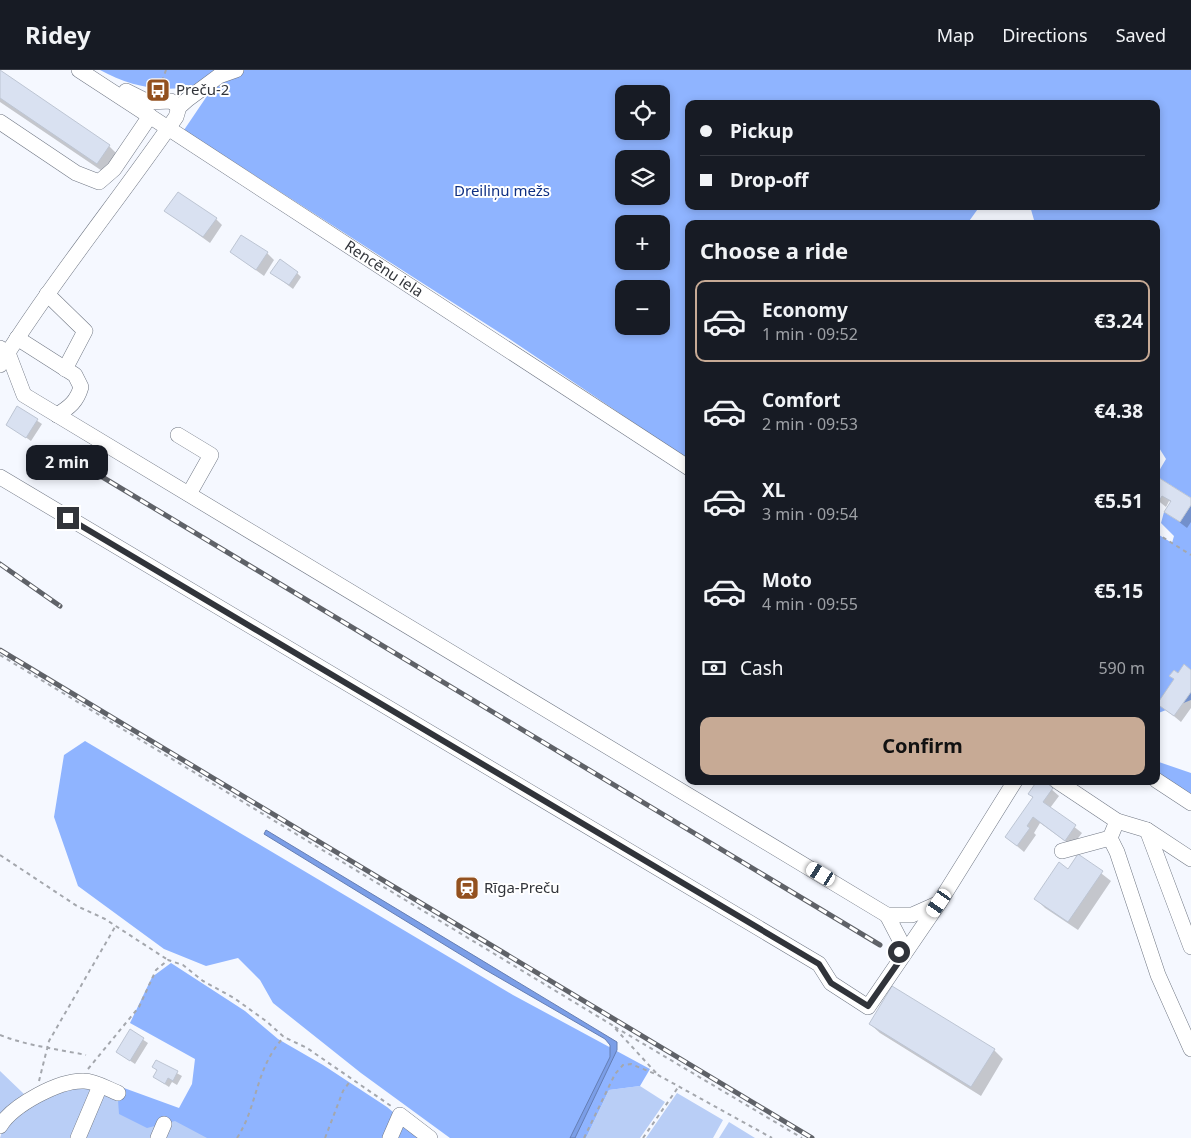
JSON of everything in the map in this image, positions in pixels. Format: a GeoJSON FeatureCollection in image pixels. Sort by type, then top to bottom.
{"type":"FeatureCollection","features":[{"type":"Feature","properties":{"kind":"street","name":"Rencēnu iela"},"geometry":{"type":"LineString","coordinates":[[79,70],[685,465]]}},
{"type":"Feature","properties":{"kind":"street"},"geometry":{"type":"LineString","coordinates":[[103,85],[122,89],[148,102],[172,105],[219,76],[236,70]]}},
{"type":"Feature","properties":{"kind":"street"},"geometry":{"type":"LineString","coordinates":[[172,105],[178,112],[168,128],[131,182],[112,203],[3,355],[24,395],[886,914],[912,915],[939,903]]}},
{"type":"Feature","properties":{"kind":"street"},"geometry":{"type":"LineString","coordinates":[[0,122],[76,173],[99,182],[114,169],[150,116]]}},
{"type":"Feature","properties":{"kind":"street"},"geometry":{"type":"LineString","coordinates":[[47,294],[86,332],[65,368]]}},
{"type":"Feature","properties":{"kind":"street"},"geometry":{"type":"LineString","coordinates":[[17,338],[75,375],[81,386],[78,397],[70,407],[57,415]]}},
{"type":"Feature","properties":{"kind":"street"},"geometry":{"type":"LineString","coordinates":[[178,435],[211,455],[189,494]]}},
{"type":"Feature","properties":{"kind":"street"},"geometry":{"type":"LineString","coordinates":[[0,477],[819,964],[831,983],[868,1006],[939,903],[1013,785]]}},
{"type":"Feature","properties":{"kind":"street"},"geometry":{"type":"LineString","coordinates":[[1160,783],[1191,803]]}},
{"type":"Feature","properties":{"kind":"street"},"geometry":{"type":"LineString","coordinates":[[1063,785],[1117,821],[1147,830],[1191,859]]}},
{"type":"Feature","properties":{"kind":"street"},"geometry":{"type":"LineString","coordinates":[[1117,821],[1110,838],[1117,852],[1158,975],[1191,1049]]}},
{"type":"Feature","properties":{"kind":"street"},"geometry":{"type":"LineString","coordinates":[[1147,830],[1191,947]]}},
{"type":"Feature","properties":{"kind":"street"},"geometry":{"type":"LineString","coordinates":[[1062,851],[1110,838]]}},
{"type":"Feature","properties":{"kind":"street"},"geometry":{"type":"LineString","coordinates":[[886,914],[900,940],[898,963]]}},
{"type":"Feature","properties":{"kind":"street"},"geometry":{"type":"LineString","coordinates":[[0,1126],[34,1097],[50,1089],[85,1081],[118,1093]]}},
{"type":"Feature","properties":{"kind":"street"},"geometry":{"type":"LineString","coordinates":[[78,1138],[100,1086]]}},
{"type":"Feature","properties":{"kind":"street"},"geometry":{"type":"LineString","coordinates":[[390,1138],[400,1115],[430,1138]]}},
{"type":"Feature","properties":{"kind":"path"},"geometry":{"type":"LineString","coordinates":[[166,70],[162,81],[172,105]]}},
{"type":"Feature","properties":{"kind":"path"},"geometry":{"type":"LineString","coordinates":[[1160,536],[1191,555]]}},
{"type":"Feature","properties":{"kind":"path"},"geometry":{"type":"LineString","coordinates":[[0,655],[802,1138]]}},
{"type":"Feature","properties":{"kind":"path"},"geometry":{"type":"LineString","coordinates":[[0,856],[77,906],[115,926],[168,960],[182,965],[234,998],[266,1021],[284,1037],[308,1048],[351,1080],[383,1099],[400,1115]]}},
{"type":"Feature","properties":{"kind":"path"},"geometry":{"type":"LineString","coordinates":[[34,1097],[47,1047],[115,926]]}},
{"type":"Feature","properties":{"kind":"path"},"geometry":{"type":"LineString","coordinates":[[85,1081],[88,1068],[139,1007],[156,970],[168,960]]}},
{"type":"Feature","properties":{"kind":"path"},"geometry":{"type":"LineString","coordinates":[[612,1025],[658,1075]]}},
{"type":"Feature","properties":{"kind":"path"},"geometry":{"type":"LineString","coordinates":[[0,1035],[33,1047],[47,1047],[86,1055]]}},
{"type":"Feature","properties":{"kind":"path"},"geometry":{"type":"LineString","coordinates":[[237,1138],[247,1120],[260,1076],[273,1048],[284,1037]]}},
{"type":"Feature","properties":{"kind":"path"},"geometry":{"type":"LineString","coordinates":[[584,1138],[615,1074],[623,1065],[631,1064],[679,1086],[772,1138]]}},
{"type":"Feature","properties":{"kind":"path"},"geometry":{"type":"LineString","coordinates":[[325,1138],[343,1091],[351,1080]]}},
{"type":"Feature","properties":{"kind":"path"},"geometry":{"type":"LineString","coordinates":[[643,1138],[679,1086]]}},
{"type":"Feature","properties":{"kind":"shaded area"},"geometry":{"type":"Polygon","coordinates":[[[266,830],[617,1042],[617,1050],[575,1138],[570,1138],[610,1057],[610,1045],[605,1039],[484,969],[264,834],[266,830]]]}},
{"type":"Feature","properties":{"kind":"shaded area"},"geometry":{"type":"Polygon","coordinates":[[[0,1071],[24,1094],[0,1115],[0,1071]]]}},
{"type":"Feature","properties":{"kind":"shaded area"},"geometry":{"type":"Polygon","coordinates":[[[81,1085],[91,1090],[75,1138],[0,1138],[4,1127],[22,1110],[46,1098],[81,1085]]]}},
{"type":"Feature","properties":{"kind":"shaded area"},"geometry":{"type":"Polygon","coordinates":[[[640,1086],[665,1102],[640,1138],[586,1138],[609,1090],[640,1086]]]}},
{"type":"Feature","properties":{"kind":"shaded area"},"geometry":{"type":"Polygon","coordinates":[[[102,1090],[163,1119],[155,1138],[82,1138],[102,1090]]]}},
{"type":"Feature","properties":{"kind":"shaded area"},"geometry":{"type":"Polygon","coordinates":[[[677,1093],[723,1120],[713,1138],[646,1138],[677,1093]]]}},
{"type":"Feature","properties":{"kind":"shaded area"},"geometry":{"type":"Polygon","coordinates":[[[170,1117],[212,1138],[161,1138],[170,1117]]]}},
{"type":"Feature","properties":{"kind":"shaded area"},"geometry":{"type":"Polygon","coordinates":[[[729,1122],[755,1138],[719,1138],[729,1122]]]}},
{"type":"Feature","properties":{"kind":"green space","name":"Dreiliņu mežs"},"geometry":{"type":"Polygon","coordinates":[[[100,70],[1191,70],[1191,498],[1160,479],[1160,469],[1166,459],[1160,449],[1160,220],[1034,220],[1031,210],[1160,210],[1160,100],[685,100],[685,210],[977,210],[970,220],[685,220],[685,457],[508,338],[184,130],[207,96],[196,85],[171,89],[134,84],[100,70]]]}},
{"type":"Feature","properties":{"kind":"green space"},"geometry":{"type":"Polygon","coordinates":[[[1191,505],[1191,700],[1160,712],[1160,536],[1172,543],[1174,536],[1161,523],[1164,512],[1180,522],[1191,505]]]}},
{"type":"Feature","properties":{"kind":"green space"},"geometry":{"type":"Polygon","coordinates":[[[85,741],[513,995],[650,1069],[640,1086],[609,1090],[586,1138],[450,1138],[361,1073],[273,1003],[260,980],[238,958],[206,966],[164,949],[78,886],[54,817],[64,755],[85,741]]]}},
{"type":"Feature","properties":{"kind":"green space"},"geometry":{"type":"Polygon","coordinates":[[[1160,762],[1191,773],[1191,796],[1160,777],[1160,762]]]}},
{"type":"Feature","properties":{"kind":"green space"},"geometry":{"type":"Polygon","coordinates":[[[171,963],[245,1011],[278,1039],[323,1065],[387,1107],[424,1138],[207,1138],[175,1121],[147,1128],[119,1114],[118,1100],[124,1088],[179,1108],[192,1084],[195,1059],[130,1023],[152,977],[171,963]]]}},
{"type":"Feature","properties":{"kind":"building"},"geometry":{"type":"Polygon","coordinates":[[[0,70],[110,145],[97,164],[0,98],[0,70]]]}},
{"type":"Feature","properties":{"kind":"building"},"geometry":{"type":"Polygon","coordinates":[[[178,192],[217,218],[203,237],[164,211],[178,192]]]}},
{"type":"Feature","properties":{"kind":"building"},"geometry":{"type":"Polygon","coordinates":[[[241,235],[268,252],[256,270],[230,252],[241,235]]]}},
{"type":"Feature","properties":{"kind":"building"},"geometry":{"type":"Polygon","coordinates":[[[280,259],[298,272],[289,285],[270,273],[280,259]]]}},
{"type":"Feature","properties":{"kind":"building"},"geometry":{"type":"Polygon","coordinates":[[[17,406],[38,419],[26,438],[6,425],[17,406]]]}},
{"type":"Feature","properties":{"kind":"building"},"geometry":{"type":"Polygon","coordinates":[[[1160,479],[1191,498],[1191,505],[1180,522],[1164,512],[1171,501],[1162,496],[1160,499],[1160,479]]]}},
{"type":"Feature","properties":{"kind":"building"},"geometry":{"type":"Polygon","coordinates":[[[1184,664],[1191,670],[1191,692],[1174,716],[1160,706],[1160,700],[1174,679],[1169,676],[1174,670],[1178,673],[1184,664]]]}},
{"type":"Feature","properties":{"kind":"building"},"geometry":{"type":"Polygon","coordinates":[[[1034,785],[1049,785],[1053,788],[1043,802],[1076,825],[1065,841],[1033,817],[1027,826],[1030,828],[1017,846],[1005,837],[1033,797],[1028,794],[1034,785]]]}},
{"type":"Feature","properties":{"kind":"building"},"geometry":{"type":"Polygon","coordinates":[[[1078,854],[1103,871],[1068,922],[1034,899],[1059,862],[1068,869],[1078,854]]]}},
{"type":"Feature","properties":{"kind":"building"},"geometry":{"type":"Polygon","coordinates":[[[892,986],[995,1049],[971,1087],[869,1024],[892,986]]]}},
{"type":"Feature","properties":{"kind":"building"},"geometry":{"type":"Polygon","coordinates":[[[130,1029],[144,1038],[130,1061],[116,1052],[130,1029]]]}},
{"type":"Feature","properties":{"kind":"building"},"geometry":{"type":"Polygon","coordinates":[[[156,1060],[178,1071],[173,1081],[168,1078],[165,1084],[153,1077],[157,1070],[152,1067],[156,1060]]]}},
{"type":"Feature","properties":{"kind":"railway"},"geometry":{"type":"LineString","coordinates":[[94,472],[880,945]]}},
{"type":"Feature","properties":{"kind":"railway"},"geometry":{"type":"LineString","coordinates":[[0,564],[60,606]]}},
{"type":"Feature","properties":{"kind":"railway"},"geometry":{"type":"LineString","coordinates":[[0,650],[812,1138]]}},
{"type":"Feature","properties":{"kind":"place","name":"Preču-2"},"geometry":{"type":"Point","coordinates":[158,90]}},
{"type":"Feature","properties":{"kind":"place","name":"Rīga-Preču"},"geometry":{"type":"Point","coordinates":[467,888]}},
{"type":"Feature","properties":{"kind":"route"},"geometry":{"type":"LineString","coordinates":[[68,518],[819,964],[831,983],[868,1006],[898,963],[899,952]]}}]}
